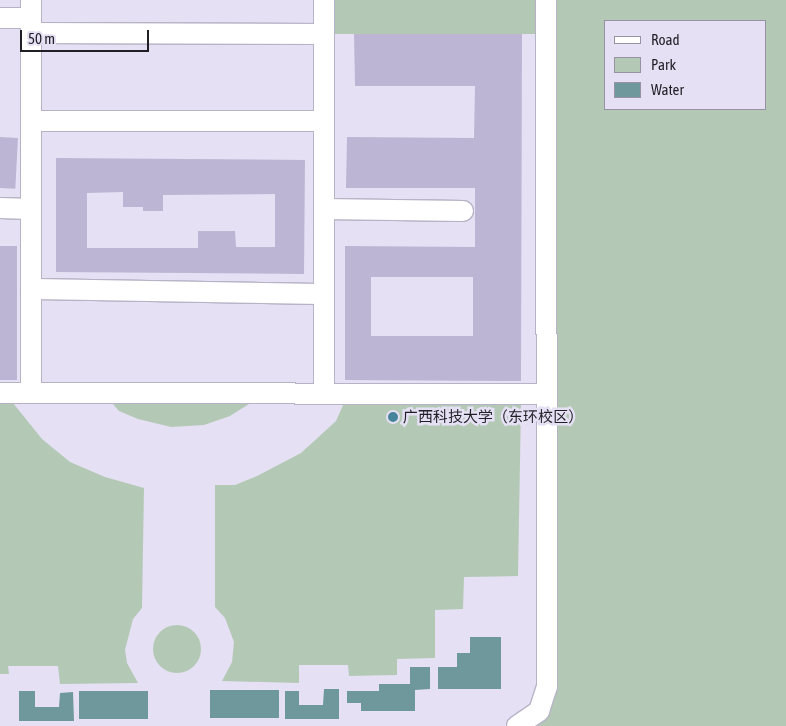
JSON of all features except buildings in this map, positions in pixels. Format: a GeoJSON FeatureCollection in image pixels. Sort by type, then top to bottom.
{"type":"FeatureCollection","features":[{"type":"Feature","properties":{"kind":"lane"},"geometry":{"type":"LineString","coordinates":[[324,0],[324,394]]}},
{"type":"Feature","properties":{"kind":"lane"},"geometry":{"type":"LineString","coordinates":[[517,726],[539,711],[547,687],[546,0]]}},
{"type":"Feature","properties":{"kind":"lane"},"geometry":{"type":"LineString","coordinates":[[0,18],[31,17],[324,34]]}},
{"type":"Feature","properties":{"kind":"lane"},"geometry":{"type":"LineString","coordinates":[[31,17],[31,393]]}},
{"type":"Feature","properties":{"kind":"lane"},"geometry":{"type":"LineString","coordinates":[[31,121],[324,121]]}},
{"type":"Feature","properties":{"kind":"lane"},"geometry":{"type":"LineString","coordinates":[[0,208],[31,208]]}},
{"type":"Feature","properties":{"kind":"lane"},"geometry":{"type":"LineString","coordinates":[[324,208],[463,211]]}},
{"type":"Feature","properties":{"kind":"lane"},"geometry":{"type":"LineString","coordinates":[[31,289],[324,294]]}},
{"type":"Feature","properties":{"kind":"lane"},"geometry":{"type":"LineString","coordinates":[[0,393],[547,394]]}},
{"type":"Feature","properties":{"kind":"green space"},"geometry":{"type":"Polygon","coordinates":[[[326,0],[786,0],[786,726],[517,726],[539,711],[546,34],[324,34],[326,0]]]}},
{"type":"Feature","properties":{"kind":"green space"},"geometry":{"type":"Polygon","coordinates":[[[0,403],[13,403],[42,439],[70,462],[105,477],[144,488],[142,608],[133,619],[125,650],[127,663],[138,683],[60,684],[58,666],[8,666],[9,674],[0,674],[0,403]]]}},
{"type":"Feature","properties":{"kind":"green space"},"geometry":{"type":"Polygon","coordinates":[[[112,403],[249,404],[230,416],[204,425],[171,427],[138,419],[119,411],[112,403]]]}},
{"type":"Feature","properties":{"kind":"green space"},"geometry":{"type":"Polygon","coordinates":[[[344,403],[521,405],[518,576],[464,577],[463,609],[435,610],[435,658],[397,659],[397,675],[349,676],[348,665],[299,665],[299,683],[222,681],[232,662],[234,642],[225,618],[215,607],[215,485],[235,485],[301,453],[336,421],[344,403]]]}},
{"type":"Feature","properties":{"kind":"green space"},"geometry":{"type":"Polygon","coordinates":[[[177,625],[186,627],[194,632],[199,640],[201,649],[199,658],[194,666],[186,671],[177,673],[168,671],[160,666],[155,658],[153,649],[155,640],[160,632],[168,627],[177,625]]]}},
{"type":"Feature","properties":{"kind":"water"},"geometry":{"type":"Polygon","coordinates":[[[470,637],[501,637],[501,689],[438,689],[438,667],[457,667],[457,653],[470,653],[470,637]]]}},
{"type":"Feature","properties":{"kind":"water"},"geometry":{"type":"Polygon","coordinates":[[[410,667],[430,667],[430,689],[415,690],[415,711],[361,711],[361,703],[347,703],[347,691],[379,691],[379,684],[410,684],[410,667]]]}},
{"type":"Feature","properties":{"kind":"water"},"geometry":{"type":"Polygon","coordinates":[[[324,689],[339,689],[339,719],[285,719],[285,691],[299,691],[299,705],[323,705],[324,689]]]}},
{"type":"Feature","properties":{"kind":"water"},"geometry":{"type":"Polygon","coordinates":[[[210,690],[279,690],[279,718],[210,718],[210,690]]]}},
{"type":"Feature","properties":{"kind":"water"},"geometry":{"type":"Polygon","coordinates":[[[19,691],[35,691],[35,707],[59,707],[60,693],[73,692],[74,721],[19,721],[19,691]]]}},
{"type":"Feature","properties":{"kind":"water"},"geometry":{"type":"Polygon","coordinates":[[[79,691],[148,691],[148,719],[79,719],[79,691]]]}},
{"type":"Feature","properties":{"kind":"place","name":"广西科技大学（东环校区）"},"geometry":{"type":"Point","coordinates":[393,417]}}]}
